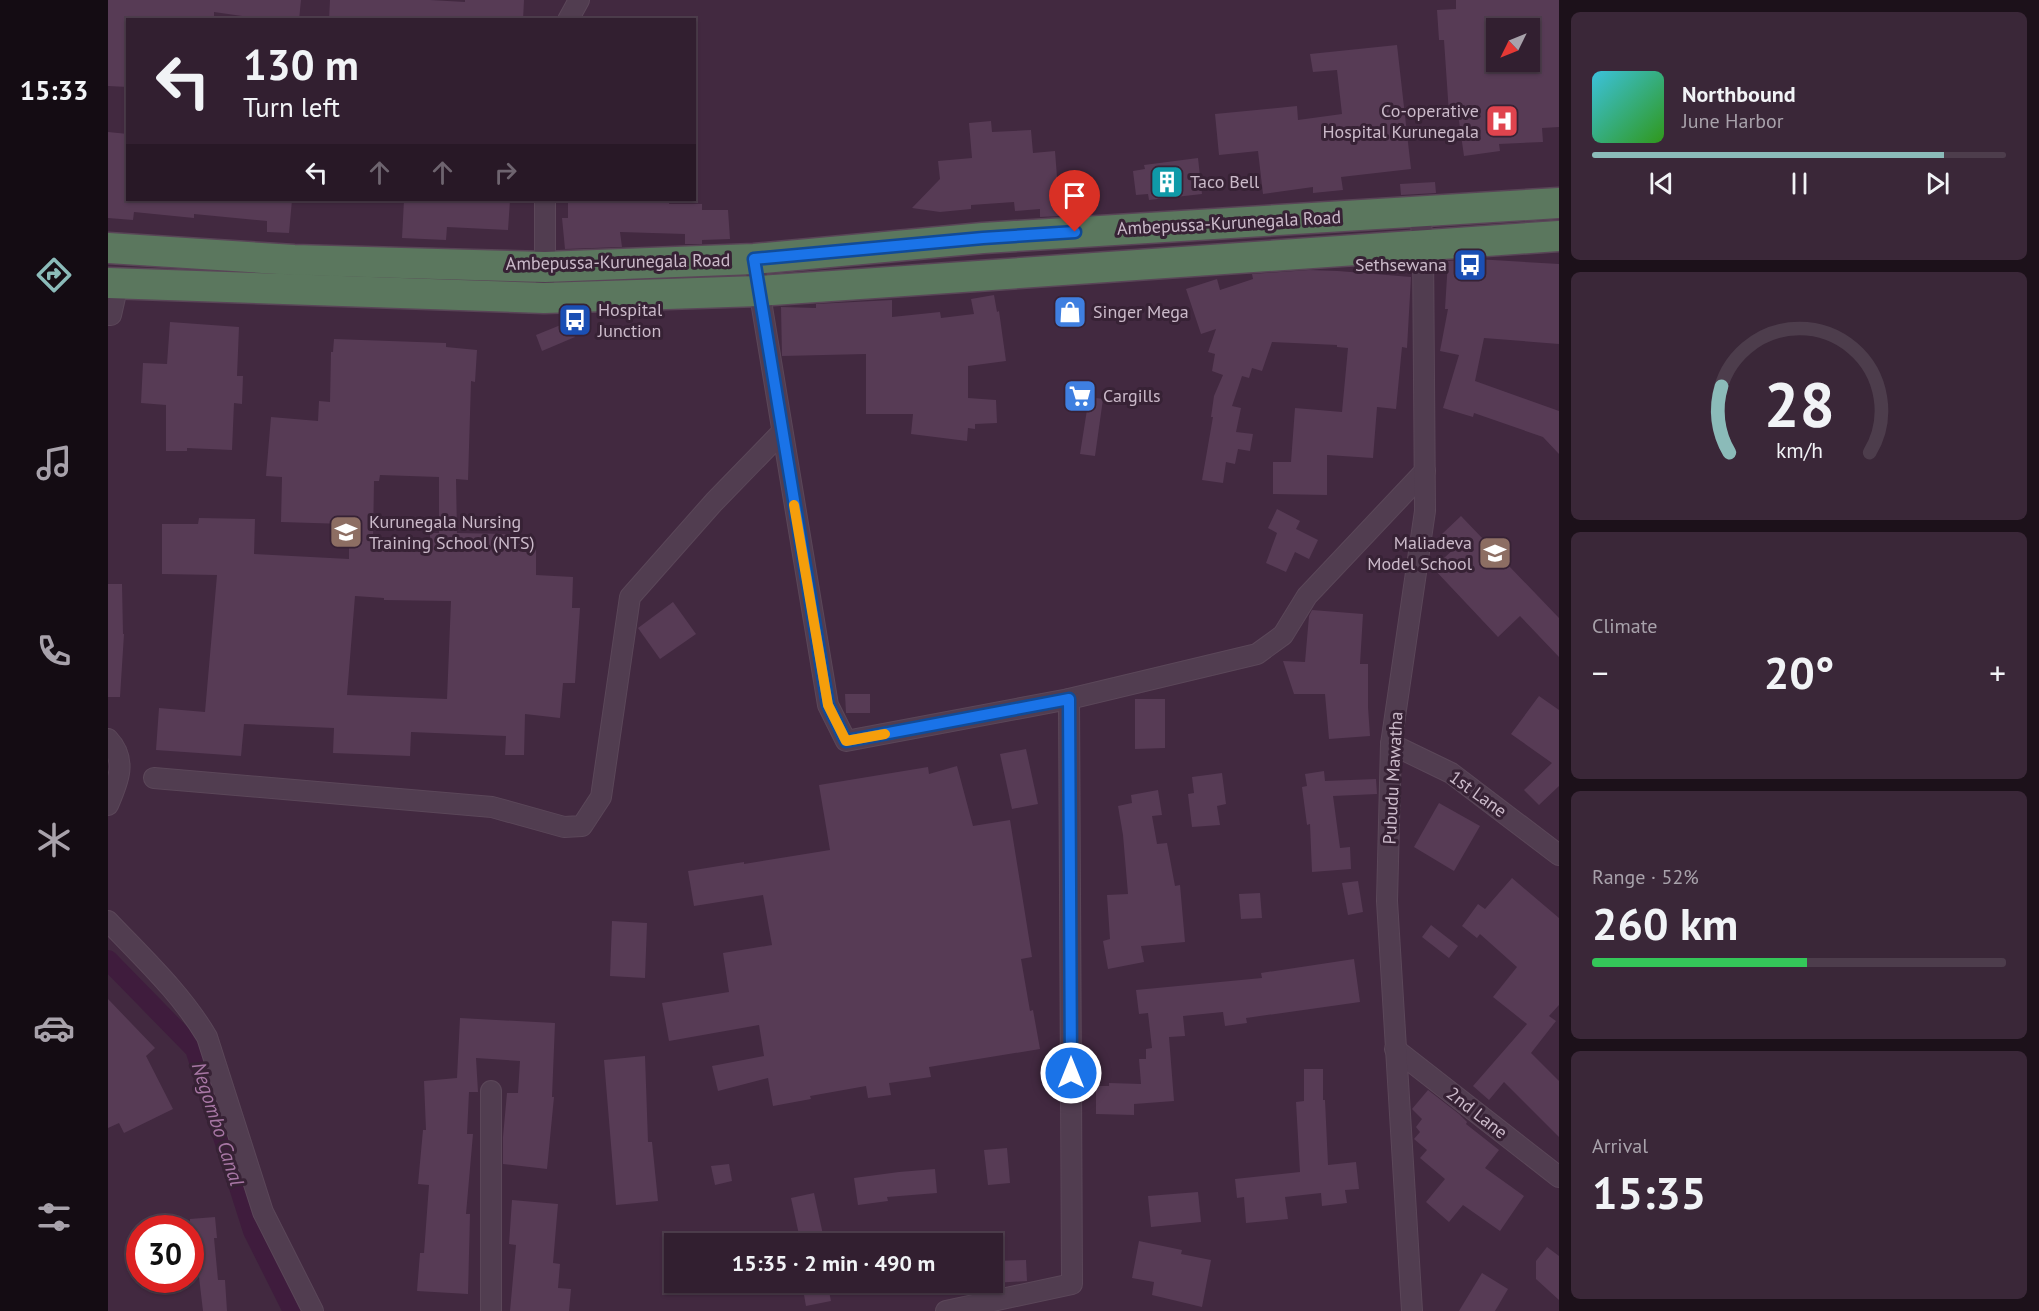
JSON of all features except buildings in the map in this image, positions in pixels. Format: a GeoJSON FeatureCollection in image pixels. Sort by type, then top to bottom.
{"type":"FeatureCollection","features":[{"type":"Feature","properties":{"kind":"highway","name":"Ambepussa-Kurunegala Road"},"geometry":{"type":"LineString","coordinates":[[108,248],[294,260],[545,267],[754,259],[983,238],[1559,203]]}},
{"type":"Feature","properties":{"kind":"highway","name":"Ambepussa-Kurunegala Road"},"geometry":{"type":"LineString","coordinates":[[113,283],[544,298],[759,291],[1559,236]]}},
{"type":"Feature","properties":{"kind":"street"},"geometry":{"type":"LineString","coordinates":[[569,18],[579,0]]}},
{"type":"Feature","properties":{"kind":"street"},"geometry":{"type":"LineString","coordinates":[[544,298],[545,201]]}},
{"type":"Feature","properties":{"kind":"street","name":"Pubudu Mawatha"},"geometry":{"type":"LineString","coordinates":[[1412,1311],[1387,901],[1391,744],[1425,511],[1423,246],[1420,212]]}},
{"type":"Feature","properties":{"kind":"street"},"geometry":{"type":"LineString","coordinates":[[754,259],[828,705],[846,741],[1069,699],[1257,654],[1283,635],[1307,596],[1425,471]]}},
{"type":"Feature","properties":{"kind":"street"},"geometry":{"type":"LineString","coordinates":[[108,315],[111,315],[113,283]]}},
{"type":"Feature","properties":{"kind":"street"},"geometry":{"type":"LineString","coordinates":[[154,778],[492,807],[564,827],[582,826],[601,797],[630,597],[714,502],[782,432]]}},
{"type":"Feature","properties":{"kind":"street"},"geometry":{"type":"LineString","coordinates":[[946,1311],[1072,1284],[1069,699]]}},
{"type":"Feature","properties":{"kind":"street"},"geometry":{"type":"LineString","coordinates":[[108,739],[114,745],[120,758],[121,771],[108,806]]}},
{"type":"Feature","properties":{"kind":"street","name":"1st Lane"},"geometry":{"type":"LineString","coordinates":[[1391,744],[1451,773],[1559,855]]}},
{"type":"Feature","properties":{"kind":"street"},"geometry":{"type":"LineString","coordinates":[[108,921],[181,999],[207,1037],[263,1212],[313,1311]]}},
{"type":"Feature","properties":{"kind":"street","name":"2nd Lane"},"geometry":{"type":"LineString","coordinates":[[1395,1049],[1559,1177]]}},
{"type":"Feature","properties":{"kind":"street"},"geometry":{"type":"LineString","coordinates":[[491,1091],[491,1311]]}},
{"type":"Feature","properties":{"kind":"waterway","name":"Negombo Canal"},"geometry":{"type":"LineString","coordinates":[[108,960],[195,1049],[253,1231],[293,1311]]}},
{"type":"Feature","properties":{"kind":"slow traffic"},"geometry":{"type":"LineString","coordinates":[[794,505],[828,705],[846,741],[885,734]]}},
{"type":"Feature","properties":{"kind":"place","name":"Co-operative Hospital Kurunegala"},"geometry":{"type":"Point","coordinates":[1502,121]}},
{"type":"Feature","properties":{"kind":"place","name":"Taco Bell"},"geometry":{"type":"Point","coordinates":[1167,182]}},
{"type":"Feature","properties":{"kind":"place","name":"Sethsewana"},"geometry":{"type":"Point","coordinates":[1470,265]}},
{"type":"Feature","properties":{"kind":"place","name":"Singer Mega"},"geometry":{"type":"Point","coordinates":[1070,312]}},
{"type":"Feature","properties":{"kind":"place","name":"Hospital Junction"},"geometry":{"type":"Point","coordinates":[575,320]}},
{"type":"Feature","properties":{"kind":"place","name":"Cargills"},"geometry":{"type":"Point","coordinates":[1080,396]}},
{"type":"Feature","properties":{"kind":"place","name":"Kurunegala Nursing Training School (NTS)"},"geometry":{"type":"Point","coordinates":[346,532]}},
{"type":"Feature","properties":{"kind":"place","name":"Maliadeva Model School"},"geometry":{"type":"Point","coordinates":[1495,553]}},
{"type":"Feature","properties":{"kind":"route"},"geometry":{"type":"LineString","coordinates":[[1071,1073],[1069,699],[846,741],[828,705],[754,259],[1075,232]]}}]}
